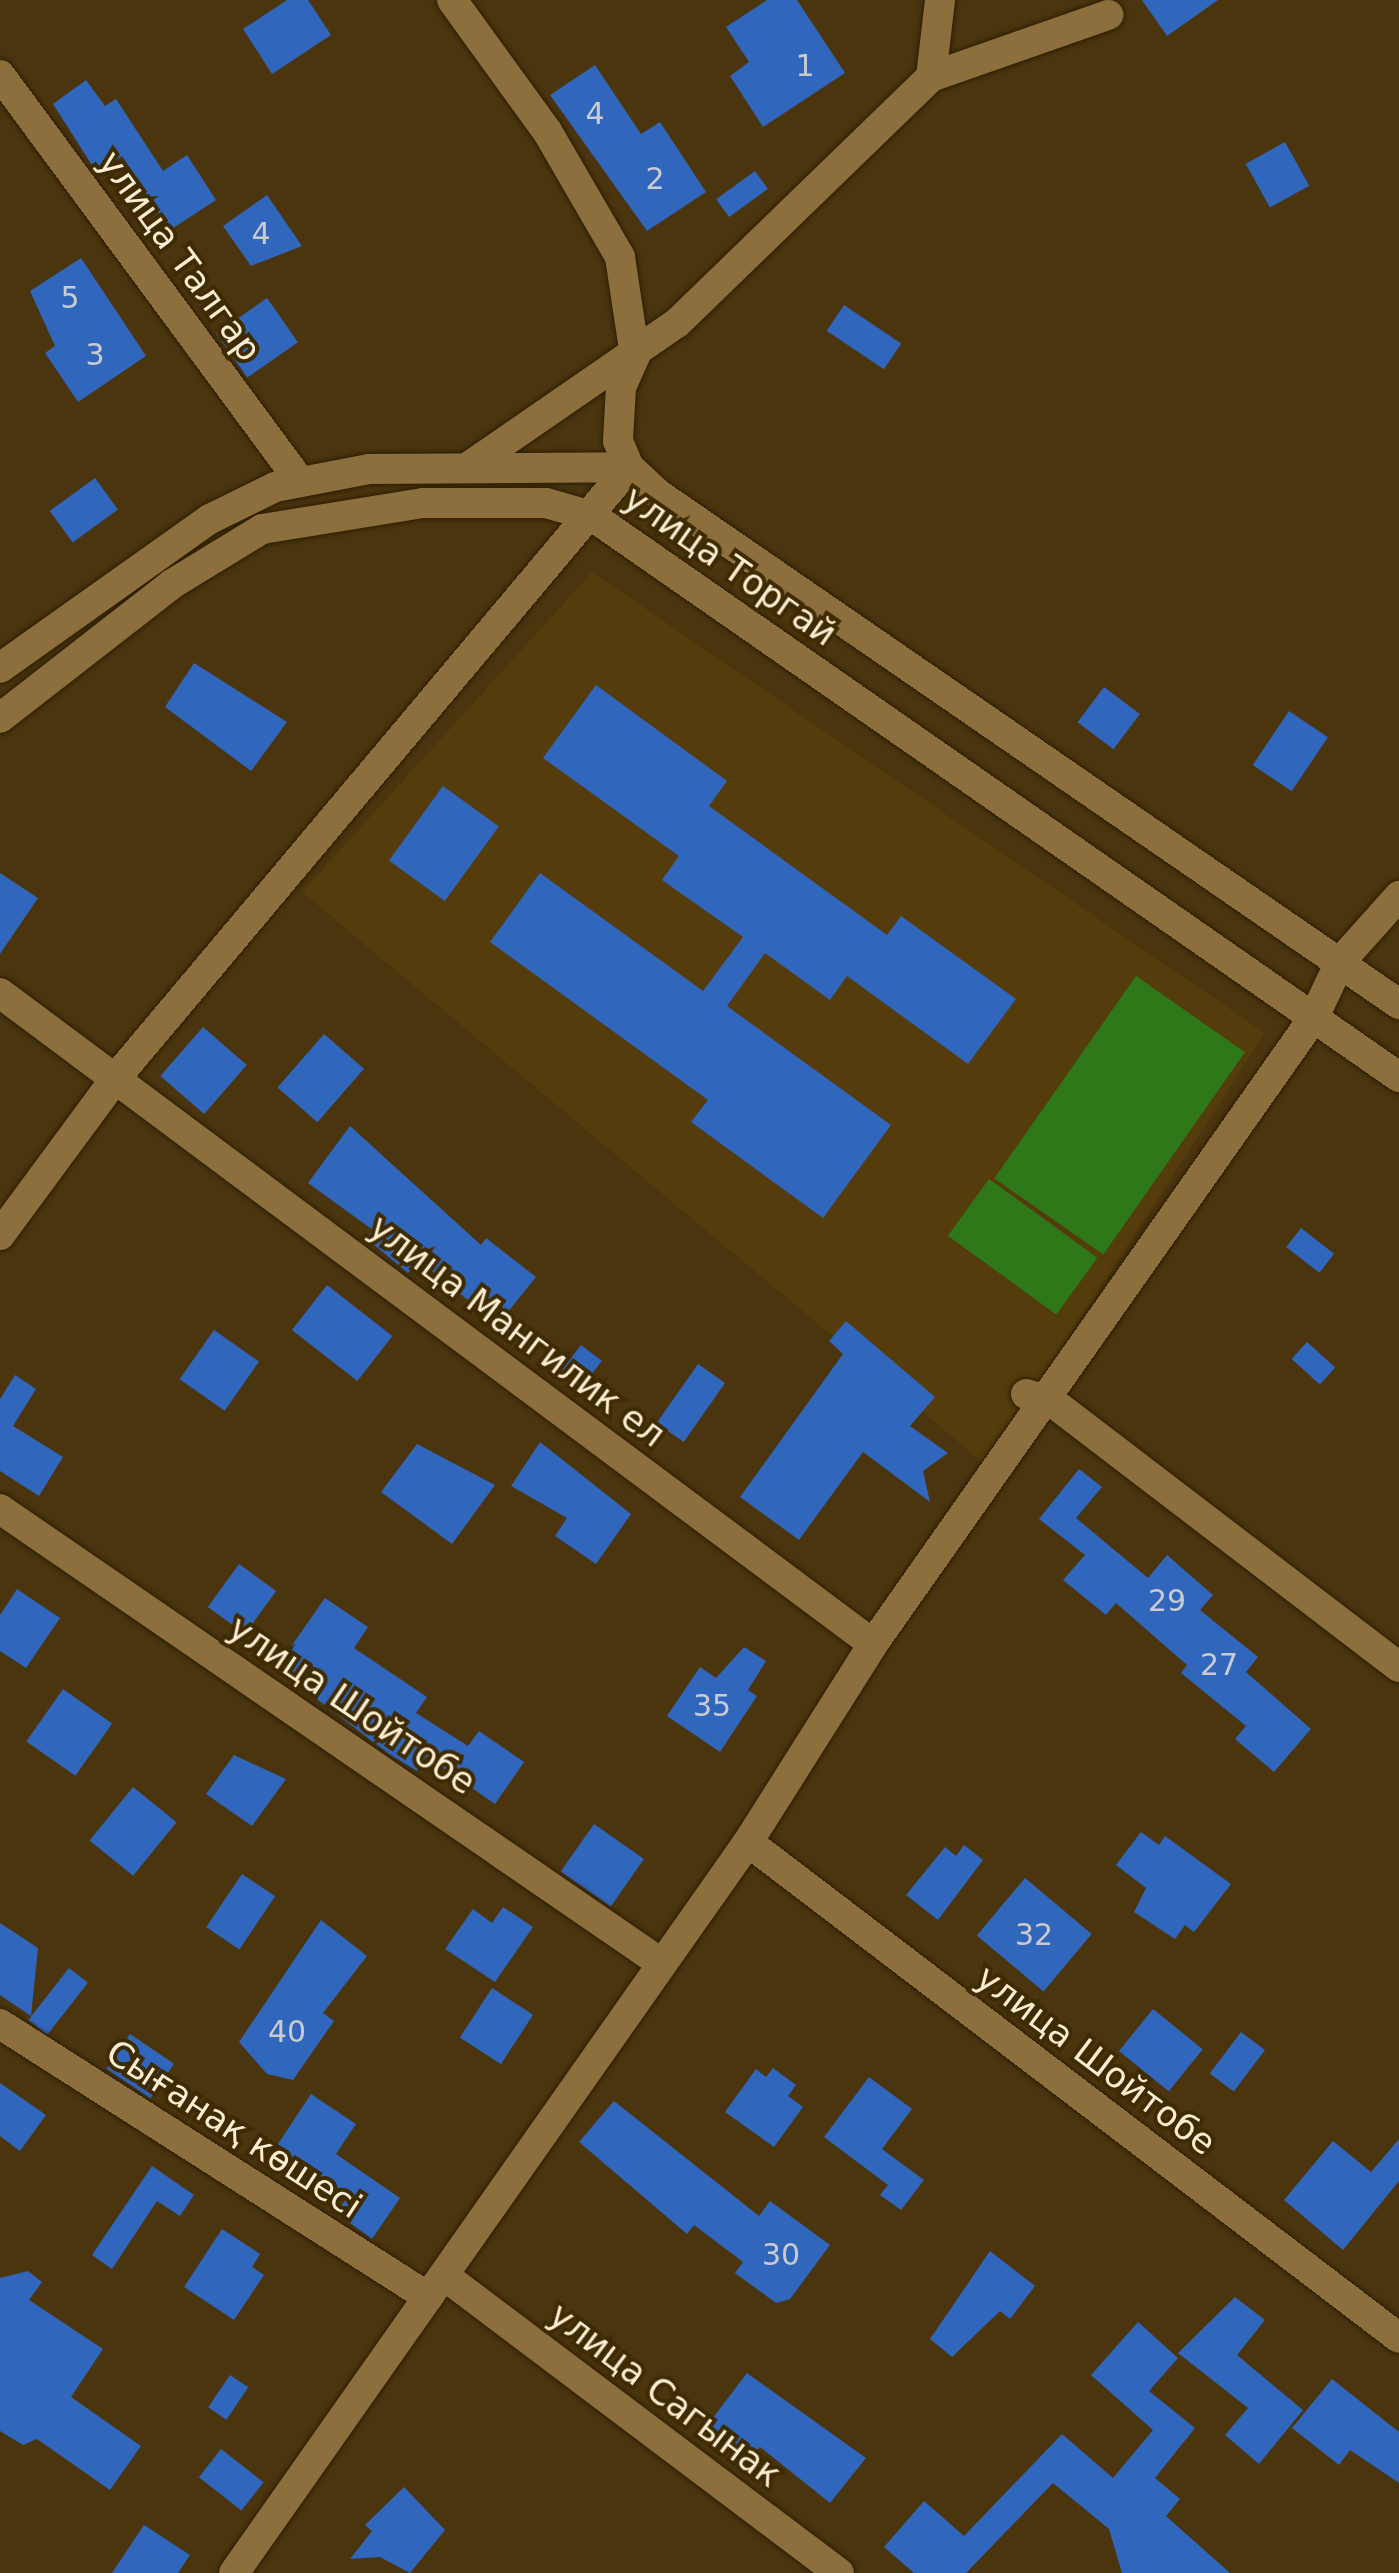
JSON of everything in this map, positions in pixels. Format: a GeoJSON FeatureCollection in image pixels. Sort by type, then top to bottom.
{"type":"FeatureCollection","features":[{"type":"Feature","properties":{"kind":"street"},"geometry":{"type":"LineString","coordinates":[[0,668],[210,519],[299,480],[471,465],[629,466],[616,412],[635,356],[620,257],[547,131],[452,0]]}},
{"type":"Feature","properties":{"kind":"street"},"geometry":{"type":"LineString","coordinates":[[931,78],[940,0]]}},
{"type":"Feature","properties":{"kind":"street"},"geometry":{"type":"LineString","coordinates":[[471,465],[635,356],[931,78],[1108,15]]}},
{"type":"Feature","properties":{"kind":"street","name":"улица Талгар"},"geometry":{"type":"LineString","coordinates":[[0,75],[299,480]]}},
{"type":"Feature","properties":{"kind":"street","name":"улица Торгай"},"geometry":{"type":"LineString","coordinates":[[1399,1004],[629,466],[592,516],[1399,1077]]}},
{"type":"Feature","properties":{"kind":"street"},"geometry":{"type":"LineString","coordinates":[[0,718],[172,584],[262,528],[498,498],[592,516],[115,1078],[0,1236]]}},
{"type":"Feature","properties":{"kind":"street"},"geometry":{"type":"LineString","coordinates":[[234,2573],[748,1842],[873,1644],[1038,1398],[1314,1017],[1340,962],[1399,896]]}},
{"type":"Feature","properties":{"kind":"street","name":"улица Мангилик ел"},"geometry":{"type":"LineString","coordinates":[[0,993],[873,1644]]}},
{"type":"Feature","properties":{"kind":"street"},"geometry":{"type":"LineString","coordinates":[[1038,1398],[1399,1667]]}},
{"type":"Feature","properties":{"kind":"street","name":"улица Шойтобе"},"geometry":{"type":"LineString","coordinates":[[0,1509],[662,1963]]}},
{"type":"Feature","properties":{"kind":"street","name":"улица Шойтобе"},"geometry":{"type":"LineString","coordinates":[[748,1842],[1399,2338]]}},
{"type":"Feature","properties":{"kind":"street","name":"Сығанақ көшесі"},"geometry":{"type":"LineString","coordinates":[[0,2024],[437,2287]]}},
{"type":"Feature","properties":{"kind":"street","name":"улица Сагынак"},"geometry":{"type":"LineString","coordinates":[[437,2287],[840,2573]]}},
{"type":"Feature","properties":{"kind":"shaded area"},"geometry":{"type":"Polygon","coordinates":[[[592,572],[1265,1033],[986,1465],[302,892],[592,572]]]}},
{"type":"Feature","properties":{"kind":"green space"},"geometry":{"type":"Polygon","coordinates":[[[1136,976],[1245,1052],[1103,1255],[994,1178],[1136,976]]]}},
{"type":"Feature","properties":{"kind":"green space"},"geometry":{"type":"Polygon","coordinates":[[[989,1179],[1097,1258],[1056,1314],[948,1236],[989,1179]]]}},
{"type":"Feature","properties":{"kind":"building"},"geometry":{"type":"Polygon","coordinates":[[[287,0],[308,0],[331,35],[272,74],[243,29],[287,0]]]}},
{"type":"Feature","properties":{"kind":"building"},"geometry":{"type":"Polygon","coordinates":[[[767,0],[797,0],[845,73],[763,127],[730,76],[749,62],[726,27],[767,0]]]}},
{"type":"Feature","properties":{"kind":"building"},"geometry":{"type":"Polygon","coordinates":[[[1142,0],[1218,0],[1167,36],[1142,0]]]}},
{"type":"Feature","properties":{"kind":"building"},"geometry":{"type":"Polygon","coordinates":[[[595,65],[641,134],[660,122],[706,192],[647,231],[550,95],[595,65]]]}},
{"type":"Feature","properties":{"kind":"building"},"geometry":{"type":"Polygon","coordinates":[[[86,80],[105,106],[116,99],[163,171],[187,155],[216,200],[170,230],[122,156],[97,173],[53,104],[86,80]]]}},
{"type":"Feature","properties":{"kind":"building"},"geometry":{"type":"Polygon","coordinates":[[[1285,142],[1309,186],[1270,208],[1246,164],[1285,142]]]}},
{"type":"Feature","properties":{"kind":"building"},"geometry":{"type":"Polygon","coordinates":[[[755,171],[768,189],[729,217],[716,199],[755,171]]]}},
{"type":"Feature","properties":{"kind":"building"},"geometry":{"type":"Polygon","coordinates":[[[267,195],[302,246],[251,266],[223,226],[267,195]]]}},
{"type":"Feature","properties":{"kind":"building"},"geometry":{"type":"Polygon","coordinates":[[[81,258],[146,356],[78,402],[45,353],[55,346],[30,291],[81,258]]]}},
{"type":"Feature","properties":{"kind":"building"},"geometry":{"type":"Polygon","coordinates":[[[267,298],[298,342],[247,378],[216,334],[267,298]]]}},
{"type":"Feature","properties":{"kind":"building"},"geometry":{"type":"Polygon","coordinates":[[[844,305],[901,344],[884,369],[827,331],[844,305]]]}},
{"type":"Feature","properties":{"kind":"building"},"geometry":{"type":"Polygon","coordinates":[[[95,478],[118,510],[73,542],[50,511],[95,478]]]}},
{"type":"Feature","properties":{"kind":"building"},"geometry":{"type":"Polygon","coordinates":[[[194,663],[287,722],[251,771],[165,707],[194,663]]]}},
{"type":"Feature","properties":{"kind":"building"},"geometry":{"type":"Polygon","coordinates":[[[596,685],[727,781],[709,806],[887,935],[901,916],[1016,999],[968,1064],[847,976],[830,1000],[765,953],[727,1006],[891,1125],[823,1218],[691,1122],[708,1100],[490,942],[540,873],[703,991],[743,937],[662,880],[679,856],[543,758],[596,685]]]}},
{"type":"Feature","properties":{"kind":"building"},"geometry":{"type":"Polygon","coordinates":[[[1104,687],[1140,714],[1113,749],[1078,722],[1104,687]]]}},
{"type":"Feature","properties":{"kind":"building"},"geometry":{"type":"Polygon","coordinates":[[[1289,711],[1328,737],[1292,791],[1253,765],[1289,711]]]}},
{"type":"Feature","properties":{"kind":"building"},"geometry":{"type":"Polygon","coordinates":[[[443,786],[499,827],[445,901],[389,860],[443,786]]]}},
{"type":"Feature","properties":{"kind":"building"},"geometry":{"type":"Polygon","coordinates":[[[0,873],[38,898],[0,954],[0,873]]]}},
{"type":"Feature","properties":{"kind":"building"},"geometry":{"type":"Polygon","coordinates":[[[203,1027],[247,1065],[204,1114],[160,1076],[203,1027]]]}},
{"type":"Feature","properties":{"kind":"building"},"geometry":{"type":"Polygon","coordinates":[[[324,1034],[364,1069],[317,1122],[277,1088],[324,1034]]]}},
{"type":"Feature","properties":{"kind":"building"},"geometry":{"type":"Polygon","coordinates":[[[350,1126],[481,1245],[486,1238],[536,1277],[498,1324],[418,1260],[408,1273],[366,1238],[373,1230],[308,1183],[350,1126]]]}},
{"type":"Feature","properties":{"kind":"building"},"geometry":{"type":"Polygon","coordinates":[[[1301,1228],[1334,1254],[1319,1273],[1286,1247],[1301,1228]]]}},
{"type":"Feature","properties":{"kind":"building"},"geometry":{"type":"Polygon","coordinates":[[[327,1285],[392,1336],[357,1381],[292,1330],[327,1285]]]}},
{"type":"Feature","properties":{"kind":"building"},"geometry":{"type":"Polygon","coordinates":[[[846,1321],[935,1397],[910,1426],[948,1453],[923,1471],[930,1502],[863,1452],[799,1540],[740,1497],[843,1354],[829,1341],[846,1321]]]}},
{"type":"Feature","properties":{"kind":"building"},"geometry":{"type":"Polygon","coordinates":[[[214,1330],[259,1362],[225,1411],[180,1379],[214,1330]]]}},
{"type":"Feature","properties":{"kind":"building"},"geometry":{"type":"Polygon","coordinates":[[[1307,1342],[1335,1367],[1320,1385],[1292,1359],[1307,1342]]]}},
{"type":"Feature","properties":{"kind":"building"},"geometry":{"type":"Polygon","coordinates":[[[581,1345],[602,1361],[583,1386],[562,1371],[581,1345]]]}},
{"type":"Feature","properties":{"kind":"building"},"geometry":{"type":"Polygon","coordinates":[[[698,1364],[725,1383],[684,1442],[657,1423],[698,1364]]]}},
{"type":"Feature","properties":{"kind":"building"},"geometry":{"type":"Polygon","coordinates":[[[15,1375],[36,1389],[13,1426],[63,1457],[39,1496],[0,1471],[0,1399],[15,1375]]]}},
{"type":"Feature","properties":{"kind":"building"},"geometry":{"type":"Polygon","coordinates":[[[540,1442],[631,1514],[596,1564],[555,1536],[567,1518],[511,1486],[540,1442]]]}},
{"type":"Feature","properties":{"kind":"building"},"geometry":{"type":"Polygon","coordinates":[[[417,1444],[495,1485],[452,1544],[381,1492],[417,1444]]]}},
{"type":"Feature","properties":{"kind":"building"},"geometry":{"type":"Polygon","coordinates":[[[1079,1469],[1102,1487],[1076,1518],[1148,1578],[1167,1555],[1213,1595],[1200,1610],[1258,1657],[1246,1672],[1311,1729],[1274,1772],[1235,1739],[1246,1726],[1181,1673],[1187,1665],[1116,1603],[1106,1615],[1063,1580],[1085,1555],[1039,1519],[1079,1469]]]}},
{"type":"Feature","properties":{"kind":"building"},"geometry":{"type":"Polygon","coordinates":[[[239,1564],[276,1591],[245,1634],[208,1607],[239,1564]]]}},
{"type":"Feature","properties":{"kind":"building"},"geometry":{"type":"Polygon","coordinates":[[[17,1589],[60,1618],[26,1668],[0,1651],[0,1615],[17,1589]]]}},
{"type":"Feature","properties":{"kind":"building"},"geometry":{"type":"Polygon","coordinates":[[[325,1598],[368,1627],[354,1648],[427,1697],[416,1713],[468,1746],[479,1731],[524,1762],[495,1804],[426,1756],[417,1771],[389,1754],[276,1668],[325,1598]]]}},
{"type":"Feature","properties":{"kind":"building"},"geometry":{"type":"Polygon","coordinates":[[[744,1647],[766,1661],[748,1690],[757,1696],[720,1752],[667,1716],[700,1667],[716,1678],[744,1647]]]}},
{"type":"Feature","properties":{"kind":"building"},"geometry":{"type":"Polygon","coordinates":[[[63,1689],[112,1723],[75,1776],[26,1741],[63,1689]]]}},
{"type":"Feature","properties":{"kind":"building"},"geometry":{"type":"Polygon","coordinates":[[[234,1755],[286,1779],[252,1826],[206,1794],[234,1755]]]}},
{"type":"Feature","properties":{"kind":"building"},"geometry":{"type":"Polygon","coordinates":[[[133,1787],[177,1822],[133,1876],[90,1841],[133,1787]]]}},
{"type":"Feature","properties":{"kind":"building"},"geometry":{"type":"Polygon","coordinates":[[[594,1824],[644,1859],[611,1906],[561,1872],[594,1824]]]}},
{"type":"Feature","properties":{"kind":"building"},"geometry":{"type":"Polygon","coordinates":[[[1141,1832],[1159,1845],[1165,1836],[1231,1884],[1194,1932],[1185,1925],[1175,1939],[1134,1912],[1146,1888],[1116,1865],[1141,1832]]]}},
{"type":"Feature","properties":{"kind":"building"},"geometry":{"type":"Polygon","coordinates":[[[964,1845],[983,1860],[938,1920],[906,1895],[945,1847],[956,1856],[964,1845]]]}},
{"type":"Feature","properties":{"kind":"building"},"geometry":{"type":"Polygon","coordinates":[[[242,1874],[275,1896],[239,1949],[206,1927],[242,1874]]]}},
{"type":"Feature","properties":{"kind":"building"},"geometry":{"type":"Polygon","coordinates":[[[1025,1878],[1092,1934],[1043,1991],[977,1935],[1025,1878]]]}},
{"type":"Feature","properties":{"kind":"building"},"geometry":{"type":"Polygon","coordinates":[[[503,1907],[533,1927],[495,1982],[445,1949],[473,1909],[492,1923],[503,1907]]]}},
{"type":"Feature","properties":{"kind":"building"},"geometry":{"type":"Polygon","coordinates":[[[321,1920],[367,1956],[323,2013],[334,2021],[293,2080],[267,2074],[239,2042],[321,1920]]]}},
{"type":"Feature","properties":{"kind":"building"},"geometry":{"type":"Polygon","coordinates":[[[0,1923],[38,1948],[31,2016],[0,1995],[0,1923]]]}},
{"type":"Feature","properties":{"kind":"building"},"geometry":{"type":"Polygon","coordinates":[[[69,1968],[88,1983],[47,2035],[28,2020],[69,1968]]]}},
{"type":"Feature","properties":{"kind":"building"},"geometry":{"type":"Polygon","coordinates":[[[492,1988],[533,2015],[501,2064],[460,2037],[492,1988]]]}},
{"type":"Feature","properties":{"kind":"building"},"geometry":{"type":"Polygon","coordinates":[[[1153,2009],[1203,2049],[1169,2091],[1119,2051],[1153,2009]]]}},
{"type":"Feature","properties":{"kind":"building"},"geometry":{"type":"Polygon","coordinates":[[[1241,2032],[1265,2050],[1234,2092],[1210,2074],[1241,2032]]]}},
{"type":"Feature","properties":{"kind":"building"},"geometry":{"type":"Polygon","coordinates":[[[130,2034],[174,2064],[150,2098],[107,2069],[130,2034]]]}},
{"type":"Feature","properties":{"kind":"building"},"geometry":{"type":"Polygon","coordinates":[[[773,2068],[796,2085],[788,2096],[803,2107],[774,2147],[725,2112],[756,2069],[766,2077],[773,2068]]]}},
{"type":"Feature","properties":{"kind":"building"},"geometry":{"type":"Polygon","coordinates":[[[869,2077],[912,2109],[882,2149],[924,2180],[901,2210],[880,2195],[888,2185],[824,2137],[869,2077]]]}},
{"type":"Feature","properties":{"kind":"building"},"geometry":{"type":"Polygon","coordinates":[[[0,2083],[46,2115],[20,2151],[0,2136],[0,2083]]]}},
{"type":"Feature","properties":{"kind":"building"},"geometry":{"type":"Polygon","coordinates":[[[311,2094],[356,2124],[336,2154],[400,2198],[372,2239],[336,2213],[349,2195],[276,2147],[311,2094]]]}},
{"type":"Feature","properties":{"kind":"building"},"geometry":{"type":"Polygon","coordinates":[[[614,2101],[759,2216],[770,2201],[830,2245],[790,2299],[776,2303],[735,2273],[743,2262],[694,2225],[687,2234],[579,2142],[614,2101]]]}},
{"type":"Feature","properties":{"kind":"building"},"geometry":{"type":"Polygon","coordinates":[[[1399,2139],[1399,2181],[1343,2250],[1284,2200],[1333,2141],[1371,2172],[1399,2139]]]}},
{"type":"Feature","properties":{"kind":"building"},"geometry":{"type":"Polygon","coordinates":[[[152,2166],[194,2195],[180,2216],[157,2201],[112,2269],[92,2255],[152,2166]]]}},
{"type":"Feature","properties":{"kind":"building"},"geometry":{"type":"Polygon","coordinates":[[[222,2229],[260,2254],[252,2267],[264,2275],[234,2320],[184,2287],[222,2229]]]}},
{"type":"Feature","properties":{"kind":"building"},"geometry":{"type":"Polygon","coordinates":[[[990,2251],[1035,2286],[1010,2319],[1000,2311],[952,2357],[930,2339],[990,2251]]]}},
{"type":"Feature","properties":{"kind":"building"},"geometry":{"type":"Polygon","coordinates":[[[28,2271],[42,2282],[29,2300],[103,2349],[71,2397],[141,2446],[110,2490],[37,2439],[23,2445],[0,2431],[0,2278],[28,2271]]]}},
{"type":"Feature","properties":{"kind":"building"},"geometry":{"type":"Polygon","coordinates":[[[1235,2297],[1265,2320],[1237,2355],[1303,2410],[1259,2464],[1225,2435],[1248,2408],[1178,2353],[1235,2297]]]}},
{"type":"Feature","properties":{"kind":"building"},"geometry":{"type":"Polygon","coordinates":[[[1138,2322],[1178,2358],[1149,2391],[1195,2428],[1155,2478],[1180,2499],[1166,2516],[1230,2573],[1122,2573],[1109,2529],[1053,2483],[966,2573],[914,2573],[884,2547],[924,2501],[964,2536],[1062,2434],[1113,2478],[1153,2430],[1091,2375],[1138,2322]]]}},
{"type":"Feature","properties":{"kind":"building"},"geometry":{"type":"Polygon","coordinates":[[[747,2373],[866,2458],[830,2503],[760,2447],[750,2460],[706,2427],[747,2373]]]}},
{"type":"Feature","properties":{"kind":"building"},"geometry":{"type":"Polygon","coordinates":[[[230,2375],[248,2387],[226,2420],[208,2407],[230,2375]]]}},
{"type":"Feature","properties":{"kind":"building"},"geometry":{"type":"Polygon","coordinates":[[[1332,2379],[1399,2432],[1399,2483],[1350,2450],[1339,2465],[1292,2428],[1332,2379]]]}},
{"type":"Feature","properties":{"kind":"building"},"geometry":{"type":"Polygon","coordinates":[[[221,2449],[264,2482],[241,2511],[199,2477],[221,2449]]]}},
{"type":"Feature","properties":{"kind":"building"},"geometry":{"type":"Polygon","coordinates":[[[404,2487],[445,2530],[410,2573],[380,2557],[350,2559],[372,2531],[365,2525],[404,2487]]]}},
{"type":"Feature","properties":{"kind":"building"},"geometry":{"type":"Polygon","coordinates":[[[144,2525],[190,2555],[178,2573],[112,2573],[144,2525]]]}}]}
